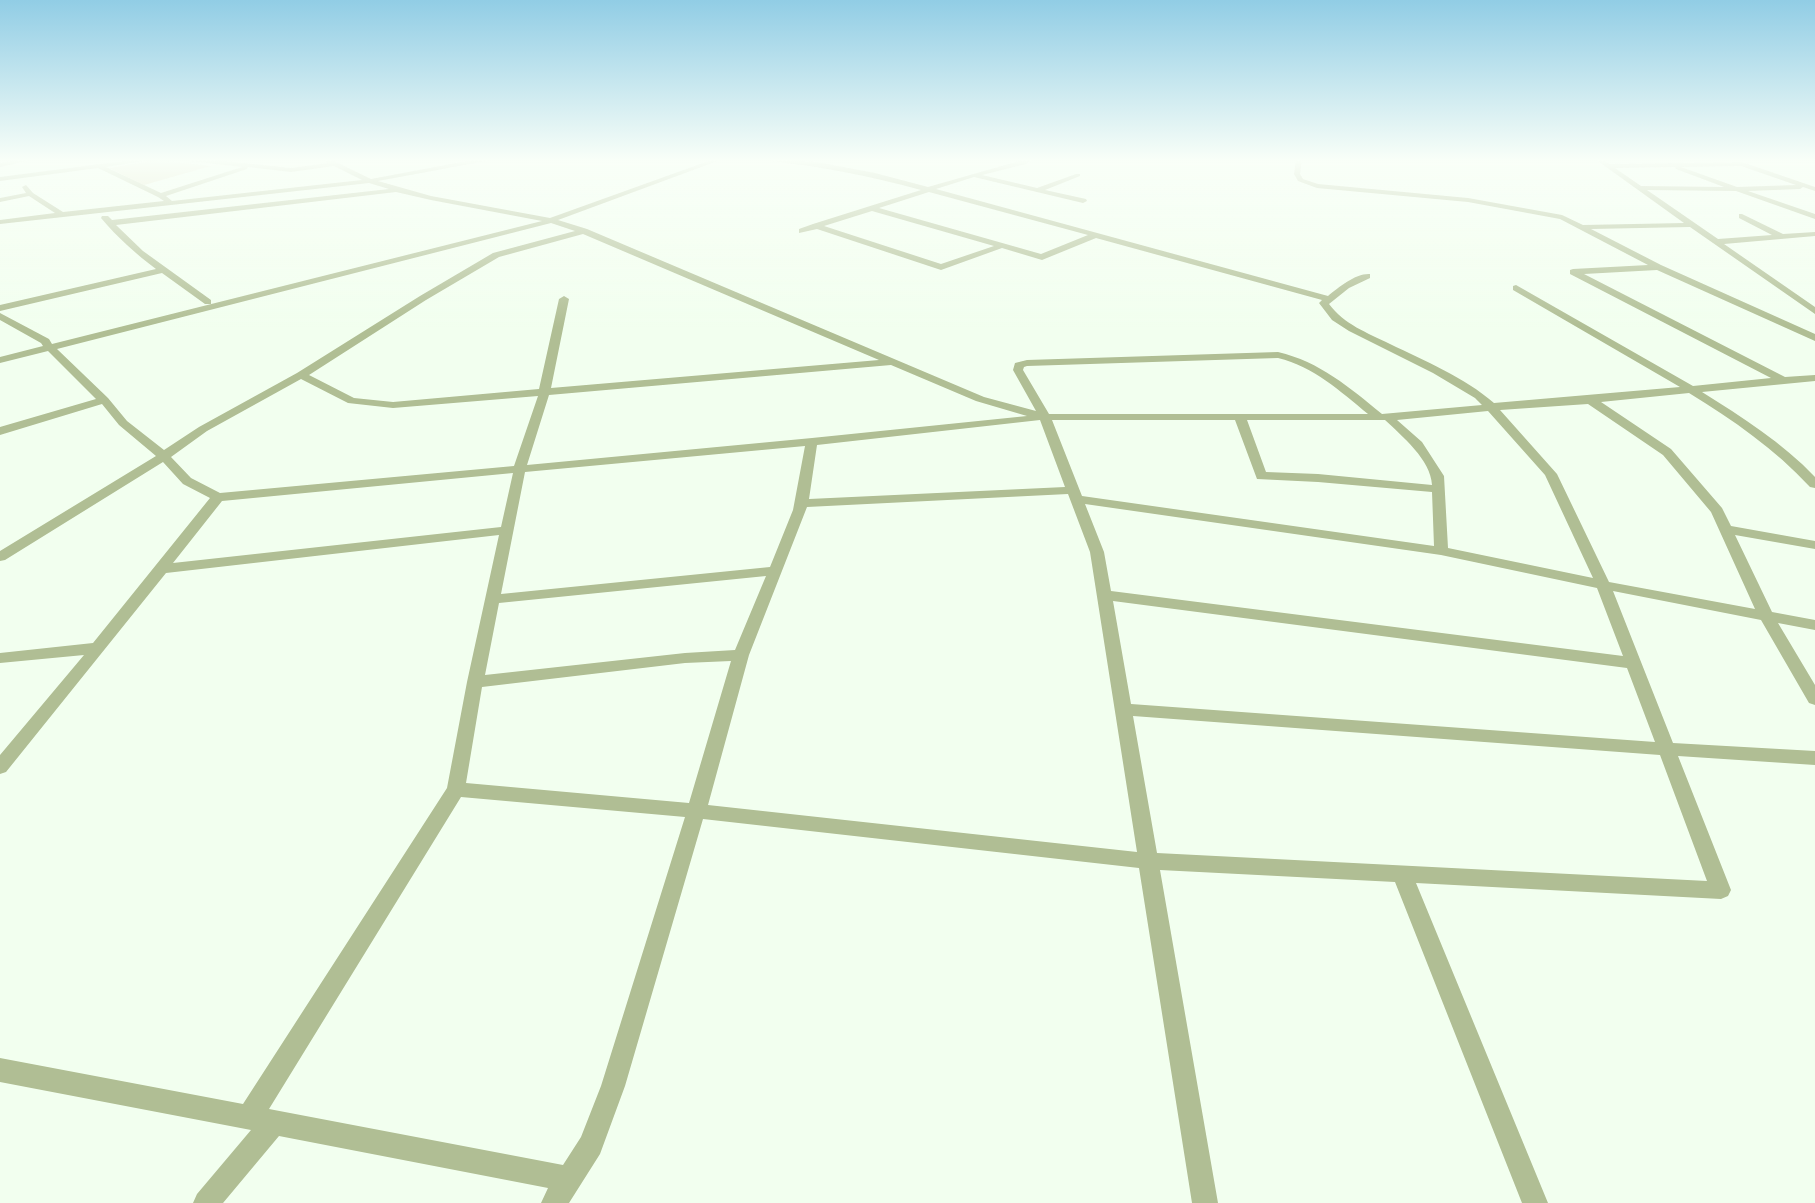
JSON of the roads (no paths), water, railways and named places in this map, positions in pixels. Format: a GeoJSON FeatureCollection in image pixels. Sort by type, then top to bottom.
{"type":"FeatureCollection","features":[{"type":"Feature","properties":{"kind":"street"},"geometry":{"type":"LineString","coordinates":[[0,222],[53,215]]}},
{"type":"Feature","properties":{"kind":"street"},"geometry":{"type":"LineString","coordinates":[[105,215],[109,223],[140,253],[208,302]]}},
{"type":"Feature","properties":{"kind":"street"},"geometry":{"type":"LineString","coordinates":[[109,223],[178,215]]}},
{"type":"Feature","properties":{"kind":"street"},"geometry":{"type":"LineString","coordinates":[[522,215],[548,220],[584,231],[980,399],[1045,417]]}},
{"type":"Feature","properties":{"kind":"street"},"geometry":{"type":"LineString","coordinates":[[0,360],[47,344],[208,302],[548,220],[561,215]]}},
{"type":"Feature","properties":{"kind":"street"},"geometry":{"type":"LineString","coordinates":[[0,353],[47,344],[453,247],[562,215]]}},
{"type":"Feature","properties":{"kind":"street"},"geometry":{"type":"LineString","coordinates":[[802,231],[850,215]]}},
{"type":"Feature","properties":{"kind":"street"},"geometry":{"type":"LineString","coordinates":[[896,215],[1042,257],[1096,235]]}},
{"type":"Feature","properties":{"kind":"street"},"geometry":{"type":"LineString","coordinates":[[1021,215],[1330,299]]}},
{"type":"Feature","properties":{"kind":"street"},"geometry":{"type":"LineString","coordinates":[[1552,215],[1562,217],[1658,267],[1815,338]]}},
{"type":"Feature","properties":{"kind":"street"},"geometry":{"type":"LineString","coordinates":[[1679,215],[1815,311]]}},
{"type":"Feature","properties":{"kind":"street"},"geometry":{"type":"LineString","coordinates":[[1742,216],[1781,236]]}},
{"type":"Feature","properties":{"kind":"street"},"geometry":{"type":"LineString","coordinates":[[1581,227],[1693,225]]}},
{"type":"Feature","properties":{"kind":"street"},"geometry":{"type":"LineString","coordinates":[[816,226],[941,267],[1001,246]]}},
{"type":"Feature","properties":{"kind":"street"},"geometry":{"type":"LineString","coordinates":[[3,551],[164,456],[203,429],[301,375],[423,298],[496,255],[584,231]]}},
{"type":"Feature","properties":{"kind":"street"},"geometry":{"type":"LineString","coordinates":[[1717,242],[1815,234]]}},
{"type":"Feature","properties":{"kind":"street"},"geometry":{"type":"LineString","coordinates":[[453,247],[496,255]]}},
{"type":"Feature","properties":{"kind":"street"},"geometry":{"type":"LineString","coordinates":[[1658,267],[1573,272],[1783,380]]}},
{"type":"Feature","properties":{"kind":"street"},"geometry":{"type":"LineString","coordinates":[[0,308],[163,270]]}},
{"type":"Feature","properties":{"kind":"street"},"geometry":{"type":"LineString","coordinates":[[456,789],[695,811],[1148,861],[1721,890],[1603,585],[1551,474],[1479,396],[1437,371],[1352,329],[1335,318],[1324,303],[1346,286],[1367,276]]}},
{"type":"Feature","properties":{"kind":"street"},"geometry":{"type":"LineString","coordinates":[[1516,288],[1692,388],[1755,431],[1812,478]]}},
{"type":"Feature","properties":{"kind":"street"},"geometry":{"type":"LineString","coordinates":[[249,1118],[456,789],[520,468],[544,393],[564,299]]}},
{"type":"Feature","properties":{"kind":"street"},"geometry":{"type":"LineString","coordinates":[[0,316],[47,344],[104,400],[123,423],[164,456],[187,481],[218,497],[812,442],[1045,417],[1383,417],[1590,400],[1692,388],[1810,378],[1815,386]]}},
{"type":"Feature","properties":{"kind":"street"},"geometry":{"type":"LineString","coordinates":[[1205,1203],[1097,552],[1045,417],[1018,370],[1019,365],[1027,363],[1278,355],[1292,357],[1315,368],[1418,445],[1438,476],[1441,551]]}},
{"type":"Feature","properties":{"kind":"street"},"geometry":{"type":"LineString","coordinates":[[301,375],[343,398],[372,405],[405,405],[893,362]]}},
{"type":"Feature","properties":{"kind":"street"},"geometry":{"type":"LineString","coordinates":[[0,431],[104,400]]}},
{"type":"Feature","properties":{"kind":"street"},"geometry":{"type":"LineString","coordinates":[[1590,400],[1667,452],[1717,512],[1765,614],[1815,699]]}},
{"type":"Feature","properties":{"kind":"street"},"geometry":{"type":"LineString","coordinates":[[1240,417],[1261,476],[1318,478],[1439,489]]}},
{"type":"Feature","properties":{"kind":"street"},"geometry":{"type":"LineString","coordinates":[[554,1203],[591,1145],[613,1086],[715,749],[741,655],[800,510],[812,442]]}},
{"type":"Feature","properties":{"kind":"street"},"geometry":{"type":"LineString","coordinates":[[802,503],[1075,495],[1441,551],[1603,585],[1765,614],[1815,625]]}},
{"type":"Feature","properties":{"kind":"street"},"geometry":{"type":"LineString","coordinates":[[0,767],[99,648],[218,497]]}},
{"type":"Feature","properties":{"kind":"street"},"geometry":{"type":"LineString","coordinates":[[1725,529],[1815,545]]}},
{"type":"Feature","properties":{"kind":"street"},"geometry":{"type":"LineString","coordinates":[[161,569],[507,530]]}},
{"type":"Feature","properties":{"kind":"street"},"geometry":{"type":"LineString","coordinates":[[493,599],[774,571]]}},
{"type":"Feature","properties":{"kind":"street"},"geometry":{"type":"LineString","coordinates":[[1105,595],[1633,663]]}},
{"type":"Feature","properties":{"kind":"street"},"geometry":{"type":"LineString","coordinates":[[0,658],[99,648]]}},
{"type":"Feature","properties":{"kind":"street"},"geometry":{"type":"LineString","coordinates":[[476,682],[685,658],[741,655]]}},
{"type":"Feature","properties":{"kind":"street"},"geometry":{"type":"LineString","coordinates":[[1123,709],[1815,758]]}},
{"type":"Feature","properties":{"kind":"street"},"geometry":{"type":"LineString","coordinates":[[1402,874],[1535,1203]]}},
{"type":"Feature","properties":{"kind":"street"},"geometry":{"type":"LineString","coordinates":[[0,1070],[569,1179]]}},
{"type":"Feature","properties":{"kind":"street"},"geometry":{"type":"LineString","coordinates":[[206,1203],[274,1122]]}}]}
